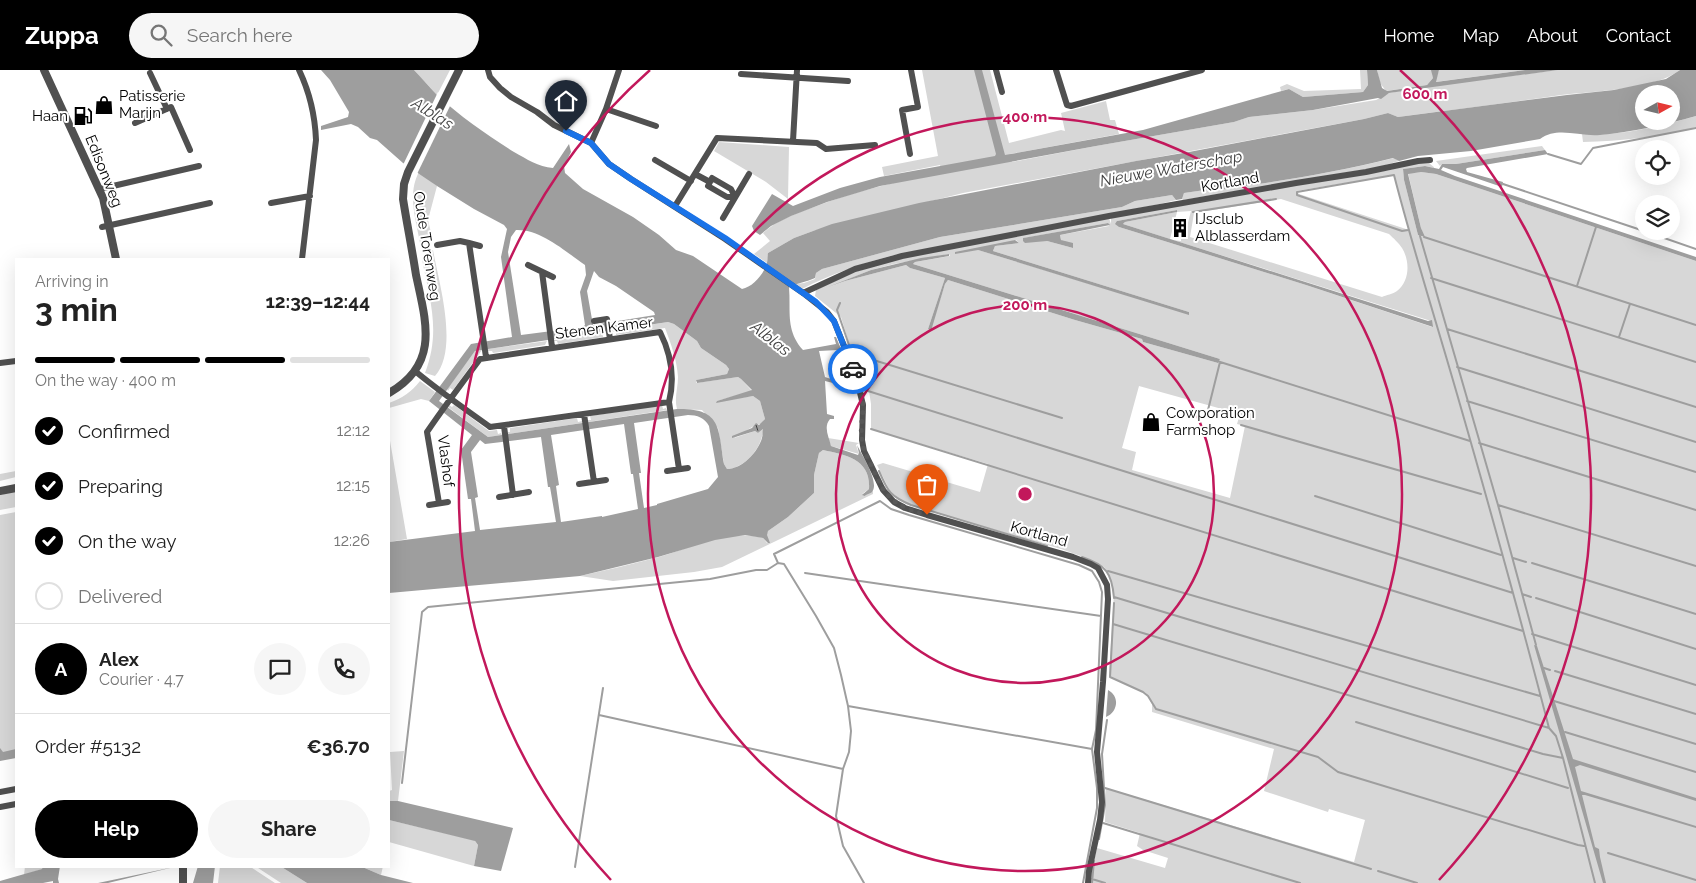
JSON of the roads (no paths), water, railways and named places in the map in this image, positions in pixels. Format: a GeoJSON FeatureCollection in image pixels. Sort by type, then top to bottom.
{"type":"FeatureCollection","features":[{"type":"Feature","properties":{"kind":"street","name":"Edisonweg"},"geometry":{"type":"LineString","coordinates":[[44,70],[100,189],[107,209],[116,258]]}},
{"type":"Feature","properties":{"kind":"street"},"geometry":{"type":"LineString","coordinates":[[300,70],[312,101],[316,122],[316,140],[305,197],[302,258]]}},
{"type":"Feature","properties":{"kind":"street","name":"Oude Torenweg"},"geometry":{"type":"LineString","coordinates":[[390,393],[405,383],[415,371],[424,352],[426,332],[403,199],[404,184],[408,172],[459,70]]}},
{"type":"Feature","properties":{"kind":"street"},"geometry":{"type":"LineString","coordinates":[[488,70],[490,77],[511,97],[538,112],[554,125],[591,143],[609,164],[676,206],[717,138],[817,143],[826,149],[875,145]]}},
{"type":"Feature","properties":{"kind":"street"},"geometry":{"type":"LineString","coordinates":[[591,143],[606,109],[619,70]]}},
{"type":"Feature","properties":{"kind":"street"},"geometry":{"type":"LineString","coordinates":[[910,154],[902,110],[918,107],[911,70]]}},
{"type":"Feature","properties":{"kind":"street"},"geometry":{"type":"LineString","coordinates":[[996,70],[1002,92]]}},
{"type":"Feature","properties":{"kind":"street"},"geometry":{"type":"LineString","coordinates":[[1056,70],[1066,105],[1071,106],[1202,70]]}},
{"type":"Feature","properties":{"kind":"street"},"geometry":{"type":"LineString","coordinates":[[150,73],[167,108]]}},
{"type":"Feature","properties":{"kind":"street"},"geometry":{"type":"LineString","coordinates":[[741,74],[796,73],[848,81]]}},
{"type":"Feature","properties":{"kind":"street"},"geometry":{"type":"LineString","coordinates":[[793,141],[796,73]]}},
{"type":"Feature","properties":{"kind":"street"},"geometry":{"type":"LineString","coordinates":[[135,122],[171,107],[190,150]]}},
{"type":"Feature","properties":{"kind":"street"},"geometry":{"type":"LineString","coordinates":[[606,109],[656,126]]}},
{"type":"Feature","properties":{"kind":"street"},"geometry":{"type":"LineString","coordinates":[[655,160],[691,181]]}},
{"type":"Feature","properties":{"kind":"street","name":"Kortland"},"geometry":{"type":"LineString","coordinates":[[803,292],[855,269],[911,254],[1110,216],[1430,160]]}},
{"type":"Feature","properties":{"kind":"street"},"geometry":{"type":"LineString","coordinates":[[100,189],[199,166]]}},
{"type":"Feature","properties":{"kind":"street"},"geometry":{"type":"LineString","coordinates":[[695,174],[710,182],[708,186],[727,197],[735,197]]}},
{"type":"Feature","properties":{"kind":"street"},"geometry":{"type":"LineString","coordinates":[[723,218],[749,174]]}},
{"type":"Feature","properties":{"kind":"street"},"geometry":{"type":"LineString","coordinates":[[271,203],[305,197]]}},
{"type":"Feature","properties":{"kind":"street"},"geometry":{"type":"LineString","coordinates":[[102,227],[210,203]]}},
{"type":"Feature","properties":{"kind":"street","name":"Kortland"},"geometry":{"type":"LineString","coordinates":[[676,206],[803,292],[827,312],[834,321],[856,376],[861,394],[864,451],[888,497],[905,508],[1091,564],[1098,568],[1104,578],[1108,599],[1108,619],[1097,752],[1102,802],[1088,883]]}},
{"type":"Feature","properties":{"kind":"street"},"geometry":{"type":"LineString","coordinates":[[437,245],[460,241],[480,246]]}},
{"type":"Feature","properties":{"kind":"street"},"geometry":{"type":"LineString","coordinates":[[448,399],[480,358],[486,354],[469,243]]}},
{"type":"Feature","properties":{"kind":"street"},"geometry":{"type":"LineString","coordinates":[[528,265],[553,277]]}},
{"type":"Feature","properties":{"kind":"street"},"geometry":{"type":"LineString","coordinates":[[542,272],[552,344]]}},
{"type":"Feature","properties":{"kind":"street"},"geometry":{"type":"LineString","coordinates":[[594,321],[607,319],[610,337]]}},
{"type":"Feature","properties":{"kind":"street","name":"Stenen Kamer"},"geometry":{"type":"LineString","coordinates":[[486,354],[552,344],[660,332],[670,361],[672,392],[669,402]]}},
{"type":"Feature","properties":{"kind":"street"},"geometry":{"type":"LineString","coordinates":[[0,364],[15,361]]}},
{"type":"Feature","properties":{"kind":"street"},"geometry":{"type":"LineString","coordinates":[[415,371],[448,399],[490,427],[504,429],[669,402],[679,469]]}},
{"type":"Feature","properties":{"kind":"street","name":"Vlashof"},"geometry":{"type":"LineString","coordinates":[[439,504],[428,432],[448,399]]}},
{"type":"Feature","properties":{"kind":"street"},"geometry":{"type":"LineString","coordinates":[[584,417],[594,482]]}},
{"type":"Feature","properties":{"kind":"street"},"geometry":{"type":"LineString","coordinates":[[504,429],[513,495]]}},
{"type":"Feature","properties":{"kind":"street"},"geometry":{"type":"LineString","coordinates":[[668,471],[688,468]]}},
{"type":"Feature","properties":{"kind":"street"},"geometry":{"type":"LineString","coordinates":[[579,484],[606,480]]}},
{"type":"Feature","properties":{"kind":"street"},"geometry":{"type":"LineString","coordinates":[[0,491],[15,488]]}},
{"type":"Feature","properties":{"kind":"street"},"geometry":{"type":"LineString","coordinates":[[499,497],[529,492]]}},
{"type":"Feature","properties":{"kind":"street","name":"Vlashof"},"geometry":{"type":"LineString","coordinates":[[429,505],[448,502]]}},
{"type":"Feature","properties":{"kind":"street"},"geometry":{"type":"LineString","coordinates":[[0,792],[15,789]]}},
{"type":"Feature","properties":{"kind":"street"},"geometry":{"type":"LineString","coordinates":[[0,807],[15,804]]}},
{"type":"Feature","properties":{"kind":"street"},"geometry":{"type":"LineString","coordinates":[[183,868],[183,883]]}},
{"type":"Feature","properties":{"kind":"water"},"geometry":{"type":"Polygon","coordinates":[[[321,70],[414,70],[437,95],[465,118],[504,146],[533,162],[553,168],[569,144],[571,152],[564,166],[565,173],[583,189],[633,217],[659,235],[676,250],[693,256],[742,289],[753,283],[762,274],[767,264],[768,253],[794,238],[832,224],[919,203],[1388,113],[1398,117],[1614,90],[1635,86],[1635,130],[1600,135],[1554,133],[1540,139],[1471,151],[1418,156],[1399,161],[1393,158],[1281,181],[1213,191],[1205,190],[1184,193],[1182,199],[1176,200],[1172,195],[1135,201],[1122,207],[940,237],[822,269],[816,273],[815,278],[789,287],[791,327],[797,342],[803,350],[836,344],[834,337],[836,337],[852,375],[849,376],[838,350],[819,351],[825,377],[834,380],[833,383],[825,381],[827,414],[834,416],[834,419],[830,419],[828,422],[827,432],[831,446],[858,455],[857,445],[874,482],[872,492],[865,496],[862,495],[869,489],[869,479],[861,465],[848,457],[823,450],[819,453],[814,475],[814,493],[788,517],[768,531],[767,535],[770,543],[763,538],[745,535],[715,540],[658,557],[580,576],[390,593],[390,542],[475,531],[471,499],[468,499],[461,450],[472,435],[429,401],[471,344],[512,337],[501,257],[507,229],[504,225],[474,209],[403,163],[377,140],[370,138],[358,127],[351,124],[321,130],[321,126],[348,117],[349,112],[330,80],[321,70]],[[516,230],[511,237],[508,252],[521,335],[583,327],[585,325],[580,292],[586,275],[585,265],[544,237],[535,233],[516,230]],[[594,271],[587,291],[593,325],[655,315],[654,312],[616,286],[599,277],[594,271]],[[668,322],[475,351],[439,401],[488,437],[677,409],[702,412],[710,416],[715,423],[724,464],[727,469],[744,463],[757,449],[763,429],[758,433],[755,431],[732,438],[732,436],[752,428],[756,423],[759,425],[765,419],[760,401],[753,396],[716,403],[717,401],[752,390],[738,377],[697,383],[696,380],[727,374],[729,369],[701,348],[697,341],[674,324],[668,322]],[[688,415],[634,423],[644,508],[708,489],[718,477],[709,426],[700,418],[688,415]],[[624,424],[551,435],[559,485],[556,486],[561,522],[602,517],[638,509],[624,424]],[[541,437],[485,444],[480,440],[471,452],[478,497],[475,498],[480,530],[556,522],[550,487],[548,487],[541,437]]]}},
{"type":"Feature","properties":{"kind":"water"},"geometry":{"type":"Polygon","coordinates":[[[974,70],[982,70],[1005,155],[1143,130],[1289,89],[1303,97],[1363,92],[1368,85],[1367,70],[1377,70],[1382,88],[1387,91],[1427,85],[1433,78],[1431,70],[1439,70],[1436,82],[1525,70],[1558,70],[1389,93],[1381,99],[1313,110],[1249,117],[1234,122],[880,186],[827,202],[791,216],[771,226],[760,235],[754,231],[752,226],[772,194],[793,206],[840,188],[880,177],[995,156],[974,70]]]}},
{"type":"Feature","properties":{"kind":"water"},"geometry":{"type":"Polygon","coordinates":[[[1680,70],[1696,70],[1696,116],[1680,120],[1680,85],[1638,85],[1666,79],[1680,70]]]}},
{"type":"Feature","properties":{"kind":"water"},"geometry":{"type":"Polygon","coordinates":[[[1545,150],[1548,154],[1466,169],[1467,172],[1503,182],[1502,187],[1443,167],[1441,170],[1635,236],[1635,240],[1645,240],[1696,257],[1696,261],[1436,174],[1421,172],[1408,174],[1421,228],[1425,237],[1418,235],[1403,169],[1425,166],[1439,169],[1442,164],[1456,164],[1545,150]]]}},
{"type":"Feature","properties":{"kind":"water"},"geometry":{"type":"Polygon","coordinates":[[[1177,210],[1177,212],[1125,222],[1123,224],[1428,321],[1432,320],[1433,327],[1119,227],[1115,224],[1117,221],[1177,210]]]}},
{"type":"Feature","properties":{"kind":"water"},"geometry":{"type":"Polygon","coordinates":[[[1108,223],[1110,225],[1060,235],[1061,240],[1073,243],[1073,248],[1047,241],[1025,243],[1023,241],[1023,238],[1108,223]]]}},
{"type":"Feature","properties":{"kind":"water"},"geometry":{"type":"Polygon","coordinates":[[[1015,240],[1019,243],[995,246],[993,251],[1189,312],[1189,315],[978,250],[955,254],[955,252],[1015,240]]]}},
{"type":"Feature","properties":{"kind":"water"},"geometry":{"type":"Polygon","coordinates":[[[949,254],[949,256],[915,262],[913,264],[1220,359],[1218,363],[1143,342],[1142,339],[948,280],[945,284],[931,331],[928,329],[945,278],[910,268],[906,265],[828,287],[871,270],[921,258],[949,254]]]}},
{"type":"Feature","properties":{"kind":"water"},"geometry":{"type":"Polygon","coordinates":[[[1534,645],[1537,646],[1573,759],[1696,798],[1696,801],[1580,765],[1575,767],[1581,791],[1696,826],[1696,828],[1582,795],[1595,847],[1599,849],[1606,883],[1603,883],[1534,645]]]}},
{"type":"Feature","properties":{"kind":"water"},"geometry":{"type":"Polygon","coordinates":[[[1108,690],[1114,696],[1116,704],[1113,712],[1106,717],[1108,690]]]}},
{"type":"Feature","properties":{"kind":"water"},"geometry":{"type":"Polygon","coordinates":[[[0,748],[3,752],[15,749],[15,758],[0,761],[0,748]]]}},
{"type":"Feature","properties":{"kind":"water"},"geometry":{"type":"Polygon","coordinates":[[[390,801],[398,801],[513,828],[501,871],[474,866],[478,845],[475,841],[390,820],[390,801]]]}},
{"type":"Feature","properties":{"kind":"water"},"geometry":{"type":"Polygon","coordinates":[[[60,868],[59,883],[53,883],[53,881],[43,883],[0,883],[0,881],[42,869],[60,868]]]}},
{"type":"Feature","properties":{"kind":"water"},"geometry":{"type":"Polygon","coordinates":[[[169,868],[170,868],[108,883],[98,883],[169,868]]]}},
{"type":"Feature","properties":{"kind":"water"},"geometry":{"type":"Polygon","coordinates":[[[197,868],[215,868],[213,883],[193,883],[197,868]]]}},
{"type":"Feature","properties":{"kind":"water"},"geometry":{"type":"Polygon","coordinates":[[[283,868],[365,868],[381,875],[413,883],[307,883],[283,868]]]}},
{"type":"Feature","properties":{"kind":"waterway"},"geometry":{"type":"LineString","coordinates":[[1548,154],[1581,164],[1593,148],[1696,128]]}},
{"type":"Feature","properties":{"kind":"waterway"},"geometry":{"type":"LineString","coordinates":[[1408,230],[1402,231],[1297,195],[1297,192],[1394,175],[1493,519],[1549,728],[1556,736],[1563,758],[1595,883]]}},
{"type":"Feature","properties":{"kind":"waterway"},"geometry":{"type":"LineString","coordinates":[[1503,184],[1635,228]]}},
{"type":"Feature","properties":{"kind":"waterway"},"geometry":{"type":"LineString","coordinates":[[1193,212],[1276,199]]}},
{"type":"Feature","properties":{"kind":"waterway"},"geometry":{"type":"LineString","coordinates":[[1577,286],[1596,227]]}},
{"type":"Feature","properties":{"kind":"waterway"},"geometry":{"type":"LineString","coordinates":[[1420,236],[1498,505],[1536,645]]}},
{"type":"Feature","properties":{"kind":"waterway"},"geometry":{"type":"LineString","coordinates":[[1424,237],[1696,325]]}},
{"type":"Feature","properties":{"kind":"waterway"},"geometry":{"type":"LineString","coordinates":[[1670,240],[1696,249]]}},
{"type":"Feature","properties":{"kind":"waterway"},"geometry":{"type":"LineString","coordinates":[[1431,278],[1696,362]]}},
{"type":"Feature","properties":{"kind":"waterway"},"geometry":{"type":"LineString","coordinates":[[840,303],[837,310],[849,345]]}},
{"type":"Feature","properties":{"kind":"waterway"},"geometry":{"type":"LineString","coordinates":[[1619,337],[1630,304]]}},
{"type":"Feature","properties":{"kind":"waterway"},"geometry":{"type":"LineString","coordinates":[[1447,329],[1696,407]]}},
{"type":"Feature","properties":{"kind":"waterway"},"geometry":{"type":"LineString","coordinates":[[1062,418],[867,358],[855,357],[864,386],[868,391],[1513,593]]}},
{"type":"Feature","properties":{"kind":"waterway"},"geometry":{"type":"LineString","coordinates":[[1217,361],[1470,441]]}},
{"type":"Feature","properties":{"kind":"waterway"},"geometry":{"type":"LineString","coordinates":[[1207,414],[1220,362]]}},
{"type":"Feature","properties":{"kind":"waterway"},"geometry":{"type":"LineString","coordinates":[[1457,367],[1696,442]]}},
{"type":"Feature","properties":{"kind":"waterway"},"geometry":{"type":"LineString","coordinates":[[1467,401],[1696,472]]}},
{"type":"Feature","properties":{"kind":"waterway"},"geometry":{"type":"LineString","coordinates":[[1241,425],[1481,494]]}},
{"type":"Feature","properties":{"kind":"waterway"},"geometry":{"type":"LineString","coordinates":[[871,429],[1523,631]]}},
{"type":"Feature","properties":{"kind":"waterway"},"geometry":{"type":"LineString","coordinates":[[1479,443],[1696,510]]}},
{"type":"Feature","properties":{"kind":"waterway"},"geometry":{"type":"LineString","coordinates":[[879,471],[890,492],[898,499],[911,505],[1047,546]]}},
{"type":"Feature","properties":{"kind":"waterway"},"geometry":{"type":"LineString","coordinates":[[1315,496],[1501,555]]}},
{"type":"Feature","properties":{"kind":"waterway"},"geometry":{"type":"LineString","coordinates":[[864,883],[843,846],[836,816],[843,769],[849,752],[851,731],[848,706],[834,648],[784,564],[778,563],[774,554],[880,501],[891,509],[909,515],[1079,565],[1092,571],[1099,582],[1102,592],[1096,730],[1092,749],[1097,788],[1097,808],[1083,883]]}},
{"type":"Feature","properties":{"kind":"waterway"},"geometry":{"type":"LineString","coordinates":[[1498,505],[1696,566]]}},
{"type":"Feature","properties":{"kind":"waterway"},"geometry":{"type":"LineString","coordinates":[[1082,557],[1097,563],[1106,571],[1112,582],[1114,598]]}},
{"type":"Feature","properties":{"kind":"waterway"},"geometry":{"type":"LineString","coordinates":[[1513,558],[1526,562]]}},
{"type":"Feature","properties":{"kind":"waterway"},"geometry":{"type":"LineString","coordinates":[[402,783],[422,612],[428,607],[710,579],[756,570],[767,570],[778,563]]}},
{"type":"Feature","properties":{"kind":"waterway"},"geometry":{"type":"LineString","coordinates":[[1532,563],[1696,614]]}},
{"type":"Feature","properties":{"kind":"waterway"},"geometry":{"type":"LineString","coordinates":[[1108,571],[1540,696]]}},
{"type":"Feature","properties":{"kind":"waterway"},"geometry":{"type":"LineString","coordinates":[[805,573],[1101,616]]}},
{"type":"Feature","properties":{"kind":"waterway"},"geometry":{"type":"LineString","coordinates":[[1522,594],[1531,597]]}},
{"type":"Feature","properties":{"kind":"waterway"},"geometry":{"type":"LineString","coordinates":[[1114,597],[1549,728]]}},
{"type":"Feature","properties":{"kind":"waterway"},"geometry":{"type":"LineString","coordinates":[[1536,598],[1696,649]]}},
{"type":"Feature","properties":{"kind":"waterway"},"geometry":{"type":"LineString","coordinates":[[1114,603],[1110,677],[1143,692],[1148,696],[1156,709],[1318,757],[1338,772],[1584,846]]}},
{"type":"Feature","properties":{"kind":"waterway"},"geometry":{"type":"LineString","coordinates":[[1113,624],[1543,754],[1563,758]]}},
{"type":"Feature","properties":{"kind":"waterway"},"geometry":{"type":"LineString","coordinates":[[1532,634],[1696,685]]}},
{"type":"Feature","properties":{"kind":"waterway"},"geometry":{"type":"LineString","coordinates":[[1544,668],[1550,670]]}},
{"type":"Feature","properties":{"kind":"waterway"},"geometry":{"type":"LineString","coordinates":[[1555,671],[1696,714]]}},
{"type":"Feature","properties":{"kind":"waterway"},"geometry":{"type":"LineString","coordinates":[[575,867],[603,688]]}},
{"type":"Feature","properties":{"kind":"waterway"},"geometry":{"type":"LineString","coordinates":[[1554,701],[1696,744]]}},
{"type":"Feature","properties":{"kind":"waterway"},"geometry":{"type":"LineString","coordinates":[[848,706],[1092,749]]}},
{"type":"Feature","properties":{"kind":"waterway"},"geometry":{"type":"LineString","coordinates":[[599,715],[843,769]]}},
{"type":"Feature","properties":{"kind":"waterway"},"geometry":{"type":"LineString","coordinates":[[1099,839],[1105,805],[1102,754],[1107,720]]}},
{"type":"Feature","properties":{"kind":"waterway"},"geometry":{"type":"LineString","coordinates":[[1356,722],[1568,788]]}},
{"type":"Feature","properties":{"kind":"waterway"},"geometry":{"type":"LineString","coordinates":[[1565,732],[1696,772]]}},
{"type":"Feature","properties":{"kind":"waterway"},"geometry":{"type":"LineString","coordinates":[[1105,788],[1371,869]]}},
{"type":"Feature","properties":{"kind":"waterway"},"geometry":{"type":"LineString","coordinates":[[1103,823],[1300,883]]}},
{"type":"Feature","properties":{"kind":"waterway"},"geometry":{"type":"LineString","coordinates":[[1608,853],[1696,880]]}},
{"type":"Feature","properties":{"kind":"waterway"},"geometry":{"type":"LineString","coordinates":[[1092,883],[1094,861]]}},
{"type":"Feature","properties":{"kind":"waterway"},"geometry":{"type":"LineString","coordinates":[[1378,871],[1417,883]]}},
{"type":"Feature","properties":{"kind":"waterway"},"geometry":{"type":"LineString","coordinates":[[1092,879],[1105,883]]}},
{"type":"Feature","properties":{"kind":"place","name":"Patisserie Marijn"},"geometry":{"type":"Point","coordinates":[104,105]}},
{"type":"Feature","properties":{"kind":"place","name":"Haan"},"geometry":{"type":"Point","coordinates":[83,116]}},
{"type":"Feature","properties":{"kind":"place","name":"IJsclub Alblasserdam"},"geometry":{"type":"Point","coordinates":[1180,228]}},
{"type":"Feature","properties":{"kind":"place","name":"Cowporation Farmshop"},"geometry":{"type":"Point","coordinates":[1151,422]}},
{"type":"Feature","properties":{"kind":"water label","name":"Alblas"},"geometry":{"type":"Point","coordinates":[433,113]}},
{"type":"Feature","properties":{"kind":"water label","name":"Nieuwe Waterschap"},"geometry":{"type":"Point","coordinates":[1171,168]}},
{"type":"Feature","properties":{"kind":"water label","name":"Alblas"},"geometry":{"type":"Point","coordinates":[771,338]}}]}
